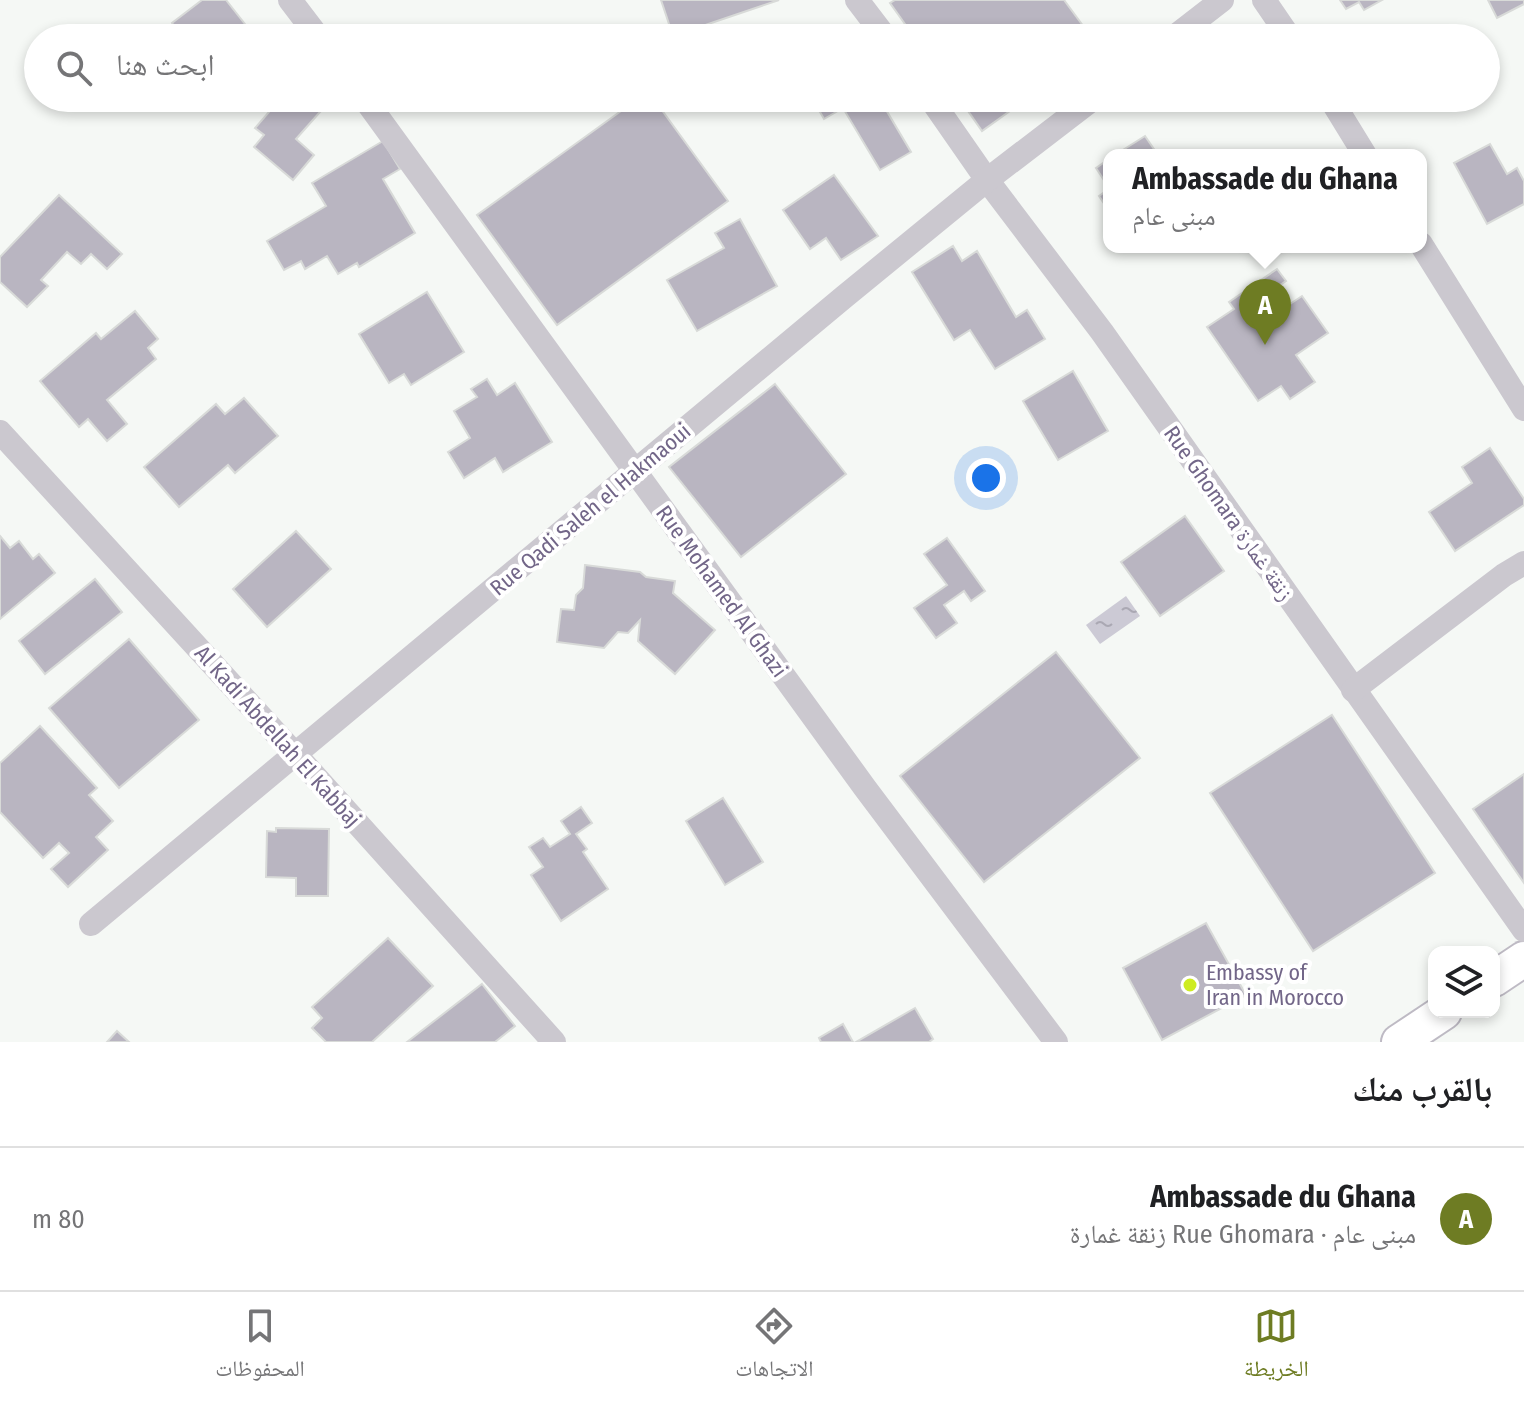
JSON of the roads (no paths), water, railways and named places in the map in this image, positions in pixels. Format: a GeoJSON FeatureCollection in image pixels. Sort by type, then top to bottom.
{"type":"FeatureCollection","features":[{"type":"Feature","properties":{"kind":"main road"},"geometry":{"type":"LineString","coordinates":[[1500,975],[1524,959]]}},
{"type":"Feature","properties":{"kind":"main road"},"geometry":{"type":"LineString","coordinates":[[1399,1042],[1435,1018]]}},
{"type":"Feature","properties":{"kind":"street"},"geometry":{"type":"LineString","coordinates":[[290,0],[308,24]]}},
{"type":"Feature","properties":{"kind":"street"},"geometry":{"type":"LineString","coordinates":[[857,0],[875,24]]}},
{"type":"Feature","properties":{"kind":"street"},"geometry":{"type":"LineString","coordinates":[[1191,24],[1222,0]]}},
{"type":"Feature","properties":{"kind":"street"},"geometry":{"type":"LineString","coordinates":[[1264,0],[1280,24]]}},
{"type":"Feature","properties":{"kind":"street","name":"Rue Mohamed Al Ghazi"},"geometry":{"type":"LineString","coordinates":[[374,112],[865,788],[1056,1042]]}},
{"type":"Feature","properties":{"kind":"street","name":"Rue Ghomara زنقة غمارة"},"geometry":{"type":"LineString","coordinates":[[940,112],[1102,332],[1524,930]]}},
{"type":"Feature","properties":{"kind":"street","name":"Rue Qadi Saleh el Hakmaoui"},"geometry":{"type":"LineString","coordinates":[[91,924],[987,180],[1076,112]]}},
{"type":"Feature","properties":{"kind":"street"},"geometry":{"type":"LineString","coordinates":[[1339,112],[1361,149]]}},
{"type":"Feature","properties":{"kind":"street"},"geometry":{"type":"LineString","coordinates":[[1427,253],[1524,409]]}},
{"type":"Feature","properties":{"kind":"street","name":"Al Kadi Abdellah El Kabbaj"},"geometry":{"type":"LineString","coordinates":[[0,432],[554,1042]]}},
{"type":"Feature","properties":{"kind":"street"},"geometry":{"type":"LineString","coordinates":[[1353,690],[1524,563]]}},
{"type":"Feature","properties":{"kind":"water"},"geometry":{"type":"Polygon","coordinates":[[[1126,596],[1140,616],[1100,644],[1086,625],[1126,596]]]}},
{"type":"Feature","properties":{"kind":"place","name":"Ambassade du Ghana"},"geometry":{"type":"Point","coordinates":[1265,345]}},
{"type":"Feature","properties":{"kind":"place","name":"Embassy of Iran in Morocco"},"geometry":{"type":"Point","coordinates":[1190,985]}}]}
